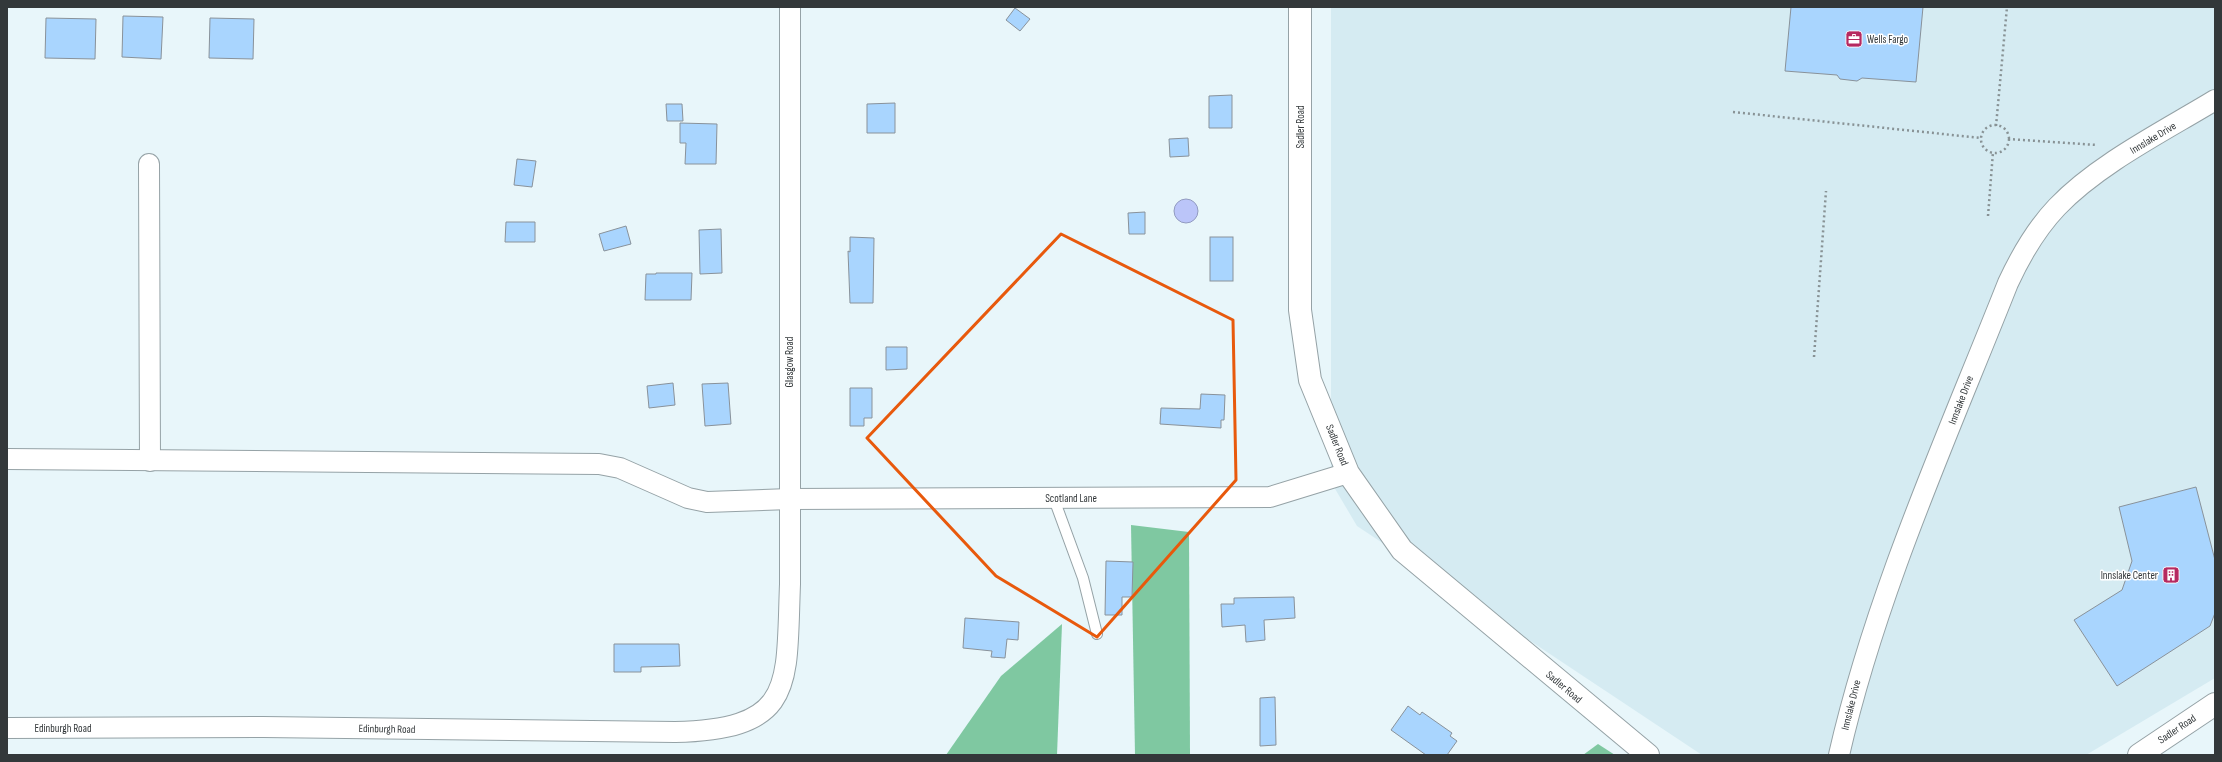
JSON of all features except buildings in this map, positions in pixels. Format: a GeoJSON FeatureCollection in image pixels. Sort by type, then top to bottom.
{"type":"FeatureCollection","features":[{"type":"Feature","properties":{"kind":"street","name":"Glasgow Road"},"geometry":{"type":"LineString","coordinates":[[764,711],[777,695],[782,684],[787,659],[790,499],[790,7]]}},
{"type":"Feature","properties":{"kind":"street","name":"Sadler Road"},"geometry":{"type":"LineString","coordinates":[[1300,7],[1300,310],[1310,380],[1348,473],[1402,550],[1648,755]]}},
{"type":"Feature","properties":{"kind":"street","name":"Innslake Drive"},"geometry":{"type":"LineString","coordinates":[[1839,755],[1852,696],[1882,604],[2008,283],[2024,250],[2057,207],[2086,181],[2215,100]]}},
{"type":"Feature","properties":{"kind":"street","name":"Innslake Drive"},"geometry":{"type":"LineString","coordinates":[[2187,117],[2215,110]]}},
{"type":"Feature","properties":{"kind":"street"},"geometry":{"type":"LineString","coordinates":[[149,164],[150,460]]}},
{"type":"Feature","properties":{"kind":"street","name":"Scotland Lane"},"geometry":{"type":"LineString","coordinates":[[7,459],[599,464],[620,468],[688,498],[707,502],[790,499],[1270,497],[1348,473]]}},
{"type":"Feature","properties":{"kind":"street","name":"Sadler Road"},"geometry":{"type":"LineString","coordinates":[[2139,755],[2215,704]]}},
{"type":"Feature","properties":{"kind":"street","name":"Edinburgh Road"},"geometry":{"type":"LineString","coordinates":[[7,728],[263,727],[675,732],[700,731],[735,726],[750,721],[764,711]]}},
{"type":"Feature","properties":{"kind":"lane"},"geometry":{"type":"LineString","coordinates":[[1054,499],[1083,578],[1097,634]]}},
{"type":"Feature","properties":{"kind":"path"},"geometry":{"type":"LineString","coordinates":[[1996,126],[2007,7]]}},
{"type":"Feature","properties":{"kind":"path"},"geometry":{"type":"LineString","coordinates":[[1733,112],[1981,138]]}},
{"type":"Feature","properties":{"kind":"path"},"geometry":{"type":"LineString","coordinates":[[1989,126],[1996,126],[2002,127],[2009,134],[2007,146],[1999,152],[1989,152],[1981,144],[1981,134],[1989,126]]}},
{"type":"Feature","properties":{"kind":"path"},"geometry":{"type":"LineString","coordinates":[[2008,139],[2097,145]]}},
{"type":"Feature","properties":{"kind":"path"},"geometry":{"type":"LineString","coordinates":[[1988,216],[1993,152]]}},
{"type":"Feature","properties":{"kind":"path"},"geometry":{"type":"LineString","coordinates":[[1814,357],[1826,191]]}},
{"type":"Feature","properties":{"kind":"highlighted area"},"geometry":{"type":"Polygon","coordinates":[[[1061,234],[1233,320],[1236,480],[1097,637],[996,576],[867,438],[1061,234]]]}},
{"type":"Feature","properties":{"kind":"shaded area"},"geometry":{"type":"Polygon","coordinates":[[[1331,7],[2215,7],[2215,678],[2086,755],[1702,755],[1357,526],[1331,482],[1331,7]]]}},
{"type":"Feature","properties":{"kind":"green space"},"geometry":{"type":"Polygon","coordinates":[[[1131,525],[1189,532],[1190,755],[1135,755],[1131,525]]]}},
{"type":"Feature","properties":{"kind":"green space"},"geometry":{"type":"Polygon","coordinates":[[[1062,624],[1057,755],[946,755],[1001,676],[1062,624]]]}},
{"type":"Feature","properties":{"kind":"green space"},"geometry":{"type":"Polygon","coordinates":[[[1598,744],[1615,755],[1583,755],[1598,744]]]}},
{"type":"Feature","properties":{"kind":"water"},"geometry":{"type":"Polygon","coordinates":[[[1186,199],[1191,200],[1197,206],[1197,216],[1191,222],[1186,223],[1181,222],[1175,216],[1174,211],[1175,206],[1181,200],[1186,199]]]}},
{"type":"Feature","properties":{"kind":"place","name":"Wells Fargo"},"geometry":{"type":"Point","coordinates":[1854,39]}},
{"type":"Feature","properties":{"kind":"place","name":"Innslake Center"},"geometry":{"type":"Point","coordinates":[2171,575]}}]}
